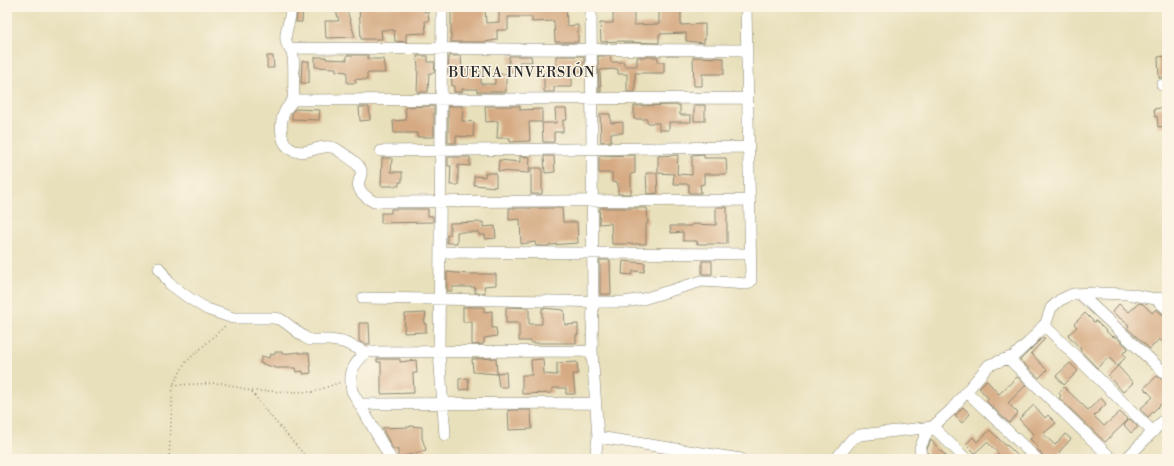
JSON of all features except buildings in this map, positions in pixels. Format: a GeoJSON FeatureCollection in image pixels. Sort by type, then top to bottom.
{"type":"FeatureCollection","features":[{"type":"Feature","properties":{"kind":"street"},"geometry":{"type":"LineString","coordinates":[[290,7],[290,20],[286,33],[286,40],[288,48],[293,55],[293,100],[285,111],[282,123],[284,142],[294,151],[303,152],[332,146],[337,148],[358,165],[361,171],[361,176],[358,183],[359,187],[366,197],[374,202],[750,200]]}},
{"type":"Feature","properties":{"kind":"street"},"geometry":{"type":"LineString","coordinates":[[442,7],[439,352],[444,435]]}},
{"type":"Feature","properties":{"kind":"street"},"geometry":{"type":"LineString","coordinates":[[591,7],[594,301],[592,351],[598,437],[595,459]]}},
{"type":"Feature","properties":{"kind":"street"},"geometry":{"type":"LineString","coordinates":[[363,298],[624,302],[643,299],[702,281],[747,284],[751,281],[746,7]]}},
{"type":"Feature","properties":{"kind":"street"},"geometry":{"type":"LineString","coordinates":[[288,48],[747,50]]}},
{"type":"Feature","properties":{"kind":"street"},"geometry":{"type":"LineString","coordinates":[[293,100],[748,98]]}},
{"type":"Feature","properties":{"kind":"street"},"geometry":{"type":"LineString","coordinates":[[381,151],[748,147]]}},
{"type":"Feature","properties":{"kind":"street"},"geometry":{"type":"LineString","coordinates":[[440,252],[750,254]]}},
{"type":"Feature","properties":{"kind":"street"},"geometry":{"type":"LineString","coordinates":[[159,268],[170,284],[207,309],[233,318],[280,319],[310,340],[330,340],[343,342],[366,352],[592,351]]}},
{"type":"Feature","properties":{"kind":"street"},"geometry":{"type":"LineString","coordinates":[[921,459],[920,448],[927,432],[951,410],[989,365],[1014,356],[1044,325],[1051,308],[1060,300],[1073,294],[1128,294],[1162,298],[1167,308]]}},
{"type":"Feature","properties":{"kind":"street"},"geometry":{"type":"LineString","coordinates":[[1080,294],[1167,376]]}},
{"type":"Feature","properties":{"kind":"street"},"geometry":{"type":"LineString","coordinates":[[1044,325],[1153,432]]}},
{"type":"Feature","properties":{"kind":"street"},"geometry":{"type":"LineString","coordinates":[[366,352],[353,365],[350,380],[352,391],[391,459]]}},
{"type":"Feature","properties":{"kind":"street"},"geometry":{"type":"LineString","coordinates":[[1008,358],[1112,459]]}},
{"type":"Feature","properties":{"kind":"street"},"geometry":{"type":"LineString","coordinates":[[967,392],[1037,459]]}},
{"type":"Feature","properties":{"kind":"street"},"geometry":{"type":"LineString","coordinates":[[359,404],[596,403]]}},
{"type":"Feature","properties":{"kind":"street"},"geometry":{"type":"LineString","coordinates":[[1126,459],[1167,417]]}},
{"type":"Feature","properties":{"kind":"street"},"geometry":{"type":"LineString","coordinates":[[836,459],[852,439],[860,435],[933,427]]}},
{"type":"Feature","properties":{"kind":"street"},"geometry":{"type":"LineString","coordinates":[[933,427],[966,459]]}},
{"type":"Feature","properties":{"kind":"street"},"geometry":{"type":"LineString","coordinates":[[598,437],[741,459]]}},
{"type":"Feature","properties":{"kind":"path"},"geometry":{"type":"LineString","coordinates":[[169,459],[173,384],[185,363],[233,318]]}},
{"type":"Feature","properties":{"kind":"path"},"geometry":{"type":"LineString","coordinates":[[173,384],[222,383],[251,391],[313,392],[341,382]]}},
{"type":"Feature","properties":{"kind":"path"},"geometry":{"type":"LineString","coordinates":[[251,391],[266,411],[308,459]]}},
{"type":"Feature","properties":{"kind":"district","name":"BUENA INVERSIÓN"},"geometry":{"type":"Point","coordinates":[522,72]}}]}
